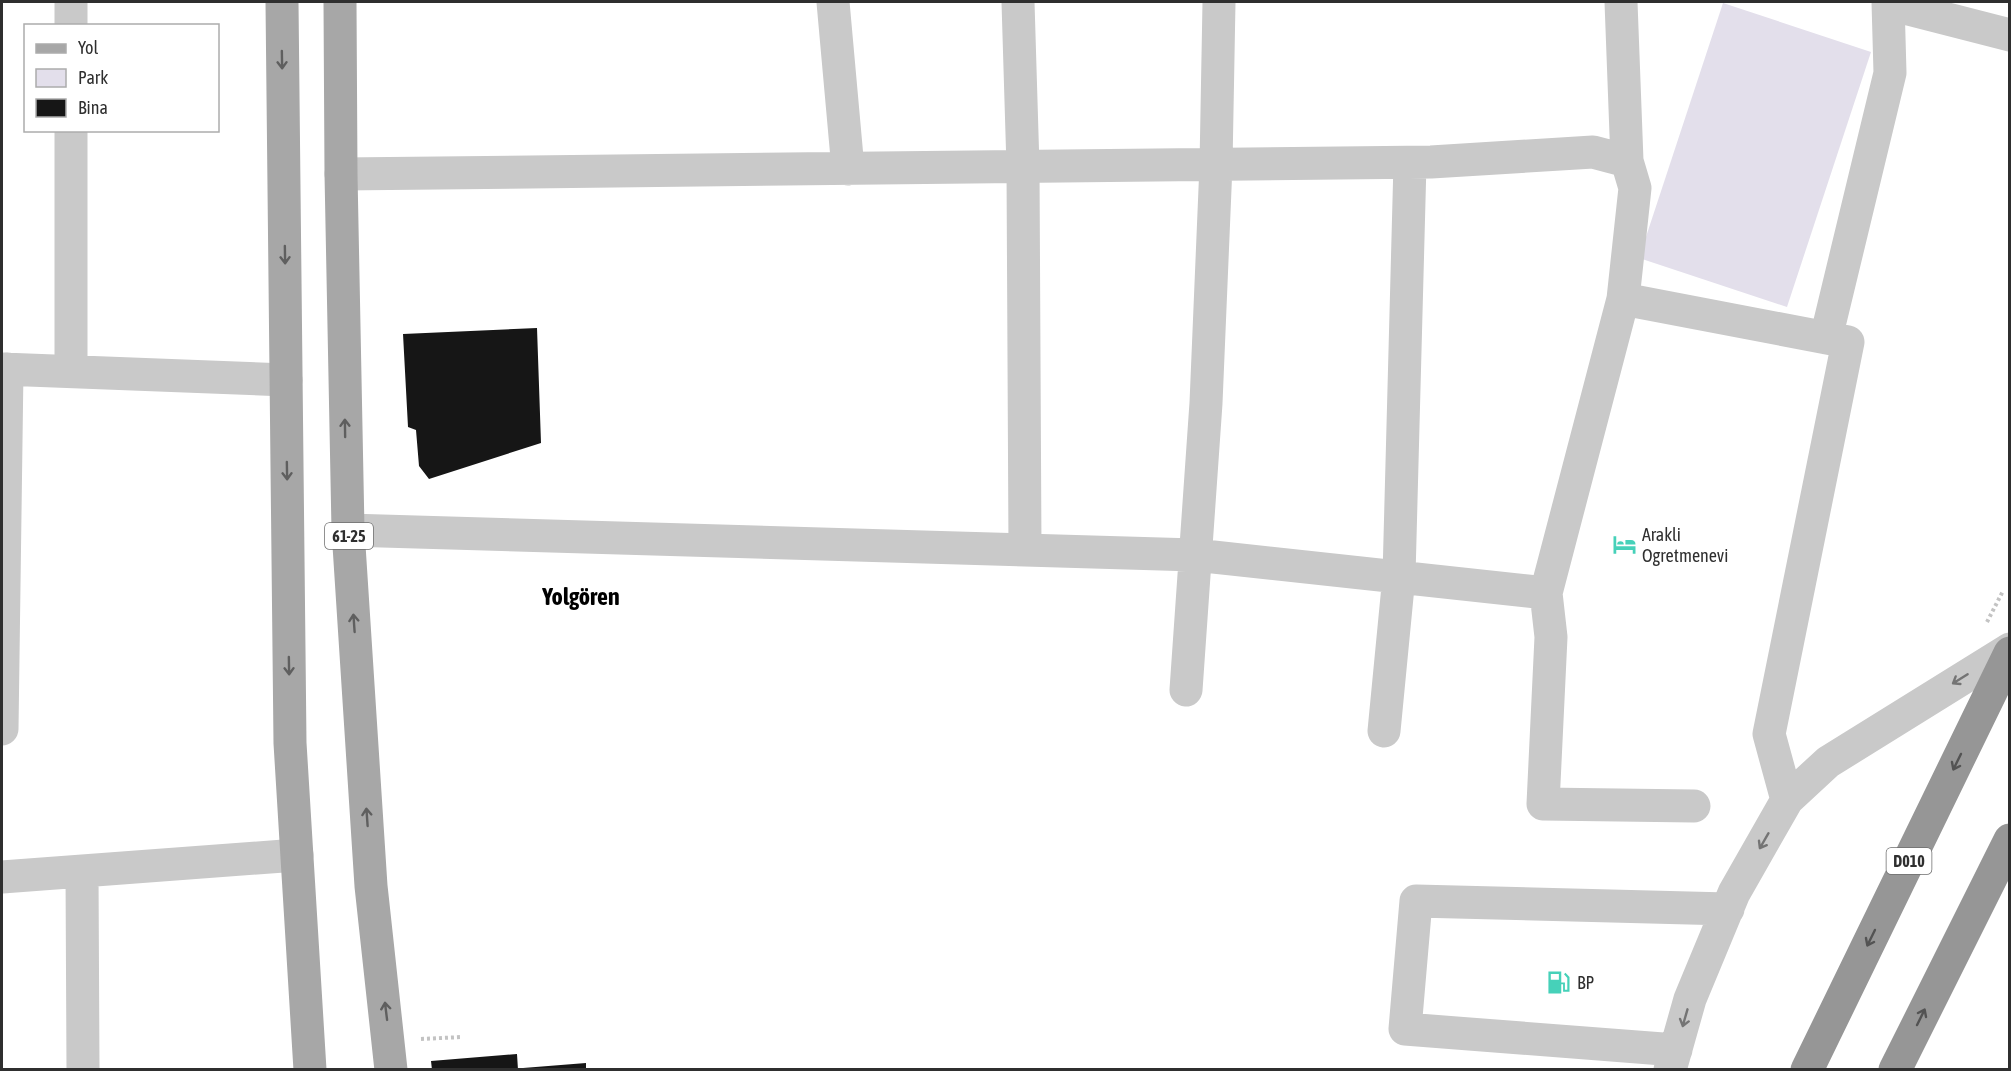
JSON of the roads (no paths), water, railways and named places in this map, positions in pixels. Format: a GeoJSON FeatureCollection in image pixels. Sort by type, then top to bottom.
{"type":"FeatureCollection","features":[{"type":"Feature","properties":{"kind":"highway","name":"D010"},"geometry":{"type":"LineString","coordinates":[[1807,1070],[2010,651]]}},
{"type":"Feature","properties":{"kind":"highway"},"geometry":{"type":"LineString","coordinates":[[1895,1070],[2010,840]]}},
{"type":"Feature","properties":{"kind":"main road"},"geometry":{"type":"LineString","coordinates":[[282,2],[290,743],[310,1070]]}},
{"type":"Feature","properties":{"kind":"main road","name":"61-25"},"geometry":{"type":"LineString","coordinates":[[340,2],[348,530],[371,886],[391,1070]]}},
{"type":"Feature","properties":{"kind":"street"},"geometry":{"type":"LineString","coordinates":[[71,2],[71,24]]}},
{"type":"Feature","properties":{"kind":"street"},"geometry":{"type":"LineString","coordinates":[[833,2],[848,169]]}},
{"type":"Feature","properties":{"kind":"street"},"geometry":{"type":"LineString","coordinates":[[1018,2],[1023,167],[1024,550]]}},
{"type":"Feature","properties":{"kind":"street"},"geometry":{"type":"LineString","coordinates":[[1186,690],[1206,403],[1216,165],[1219,2]]}},
{"type":"Feature","properties":{"kind":"street"},"geometry":{"type":"LineString","coordinates":[[1621,2],[1627,161],[1635,188],[1623,299],[1546,593],[1551,637],[1543,804],[1694,806]]}},
{"type":"Feature","properties":{"kind":"street"},"geometry":{"type":"LineString","coordinates":[[1826,338],[1890,73],[1889,3],[2010,35]]}},
{"type":"Feature","properties":{"kind":"street"},"geometry":{"type":"LineString","coordinates":[[71,132],[71,371]]}},
{"type":"Feature","properties":{"kind":"street"},"geometry":{"type":"LineString","coordinates":[[341,174],[1410,162],[1593,152],[1627,161]]}},
{"type":"Feature","properties":{"kind":"street"},"geometry":{"type":"LineString","coordinates":[[1384,732],[1400,576],[1410,162]]}},
{"type":"Feature","properties":{"kind":"street"},"geometry":{"type":"LineString","coordinates":[[1623,299],[1848,342],[1769,734],[1787,800]]}},
{"type":"Feature","properties":{"kind":"street"},"geometry":{"type":"LineString","coordinates":[[2,729],[4,369],[286,380]]}},
{"type":"Feature","properties":{"kind":"street"},"geometry":{"type":"LineString","coordinates":[[348,530],[1195,555],[1546,593]]}},
{"type":"Feature","properties":{"kind":"street"},"geometry":{"type":"LineString","coordinates":[[1728,909],[1416,901],[1405,1029],[1673,1060],[1690,999],[1728,909],[1734,893],[1787,800],[1828,762],[2010,651]]}},
{"type":"Feature","properties":{"kind":"street"},"geometry":{"type":"LineString","coordinates":[[2,877],[297,855]]}},
{"type":"Feature","properties":{"kind":"street"},"geometry":{"type":"LineString","coordinates":[[82,871],[83,1070]]}},
{"type":"Feature","properties":{"kind":"place","name":"Arakli Ogretmenevi"},"geometry":{"type":"Point","coordinates":[1624,544]}},
{"type":"Feature","properties":{"kind":"place","name":"BP"},"geometry":{"type":"Point","coordinates":[1559,982]}},
{"type":"Feature","properties":{"kind":"district","name":"Yolgören"},"geometry":{"type":"Point","coordinates":[581,596]}}]}
